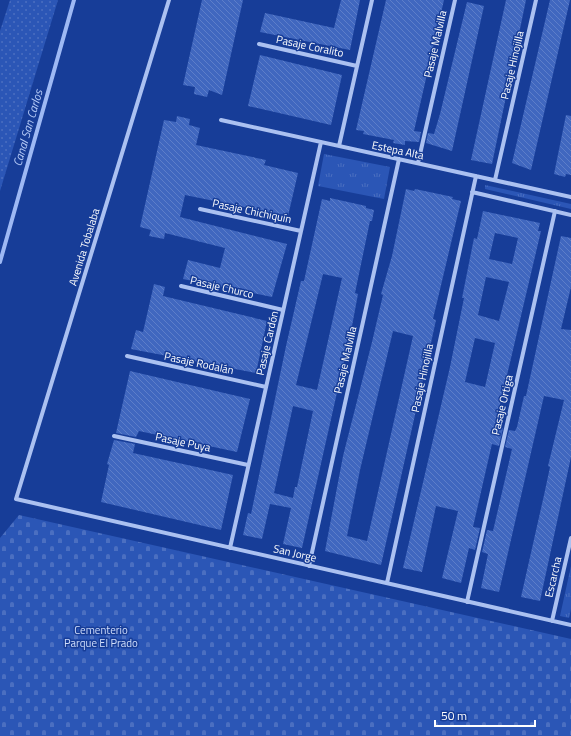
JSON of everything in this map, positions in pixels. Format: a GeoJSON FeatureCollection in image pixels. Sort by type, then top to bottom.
{"type":"FeatureCollection","features":[{"type":"Feature","properties":{"kind":"street","name":"Avenida Tobalaba"},"geometry":{"type":"LineString","coordinates":[[16,499],[169,0]]}},
{"type":"Feature","properties":{"kind":"street"},"geometry":{"type":"LineString","coordinates":[[339,146],[372,0]]}},
{"type":"Feature","properties":{"kind":"street","name":"Pasaje Malvilla"},"geometry":{"type":"LineString","coordinates":[[418,163],[455,0]]}},
{"type":"Feature","properties":{"kind":"street","name":"Pasaje Hinojilla"},"geometry":{"type":"LineString","coordinates":[[495,180],[536,0]]}},
{"type":"Feature","properties":{"kind":"street","name":"Pasaje Coralito"},"geometry":{"type":"LineString","coordinates":[[259,44],[357,66]]}},
{"type":"Feature","properties":{"kind":"street","name":"Estepa Alta"},"geometry":{"type":"LineString","coordinates":[[222,120],[571,197]]}},
{"type":"Feature","properties":{"kind":"street","name":"Pasaje Cardón"},"geometry":{"type":"LineString","coordinates":[[230,548],[321,142]]}},
{"type":"Feature","properties":{"kind":"street","name":"Pasaje Malvilla"},"geometry":{"type":"LineString","coordinates":[[308,566],[399,159]]}},
{"type":"Feature","properties":{"kind":"street","name":"Pasaje Hinojilla"},"geometry":{"type":"LineString","coordinates":[[386,583],[476,176]]}},
{"type":"Feature","properties":{"kind":"street"},"geometry":{"type":"LineString","coordinates":[[472,192],[571,215]]}},
{"type":"Feature","properties":{"kind":"street","name":"Pasaje Chichiquín"},"geometry":{"type":"LineString","coordinates":[[200,209],[301,231]]}},
{"type":"Feature","properties":{"kind":"street","name":"Pasaje Ortiga"},"geometry":{"type":"LineString","coordinates":[[467,602],[555,211]]}},
{"type":"Feature","properties":{"kind":"street","name":"Pasaje Churco"},"geometry":{"type":"LineString","coordinates":[[181,286],[283,310]]}},
{"type":"Feature","properties":{"kind":"street","name":"Pasaje Rodalán"},"geometry":{"type":"LineString","coordinates":[[127,356],[266,387]]}},
{"type":"Feature","properties":{"kind":"street","name":"Pasaje Puya"},"geometry":{"type":"LineString","coordinates":[[114,436],[248,465]]}},
{"type":"Feature","properties":{"kind":"street","name":"San Jorge"},"geometry":{"type":"LineString","coordinates":[[16,499],[571,625]]}},
{"type":"Feature","properties":{"kind":"street","name":"Escarcha"},"geometry":{"type":"LineString","coordinates":[[552,621],[571,538]]}},
{"type":"Feature","properties":{"kind":"green space"},"geometry":{"type":"Polygon","coordinates":[[[10,0],[58,0],[0,191],[0,31],[10,0]]]}},
{"type":"Feature","properties":{"kind":"green space"},"geometry":{"type":"Polygon","coordinates":[[[324,154],[390,167],[384,199],[318,186],[324,154]]]}},
{"type":"Feature","properties":{"kind":"green space"},"geometry":{"type":"Polygon","coordinates":[[[485,185],[571,204],[571,209],[485,189],[485,185]]]}},
{"type":"Feature","properties":{"kind":"green space","name":"Cementerio Parque El Prado"},"geometry":{"type":"Polygon","coordinates":[[[19,515],[571,639],[571,736],[0,736],[0,538],[19,515]]]}},
{"type":"Feature","properties":{"kind":"green space"},"geometry":{"type":"Polygon","coordinates":[[[571,566],[571,609],[569,618],[560,616],[571,566]]]}},
{"type":"Feature","properties":{"kind":"building"},"geometry":{"type":"Polygon","coordinates":[[[202,0],[243,0],[222,95],[209,90],[207,97],[194,94],[195,87],[183,85],[202,0]]]}},
{"type":"Feature","properties":{"kind":"building"},"geometry":{"type":"Polygon","coordinates":[[[341,0],[360,0],[350,50],[260,32],[265,13],[334,28],[341,0]]]}},
{"type":"Feature","properties":{"kind":"building"},"geometry":{"type":"Polygon","coordinates":[[[386,0],[444,0],[414,131],[421,132],[419,142],[405,141],[405,145],[393,143],[394,140],[363,134],[364,131],[356,130],[386,0]]]}},
{"type":"Feature","properties":{"kind":"building"},"geometry":{"type":"Polygon","coordinates":[[[506,0],[526,0],[492,164],[471,160],[506,0]]]}},
{"type":"Feature","properties":{"kind":"building"},"geometry":{"type":"Polygon","coordinates":[[[550,0],[570,0],[531,170],[512,163],[550,0]]]}},
{"type":"Feature","properties":{"kind":"building"},"geometry":{"type":"Polygon","coordinates":[[[467,2],[484,6],[452,151],[426,143],[428,133],[434,134],[440,114],[467,2]]]}},
{"type":"Feature","properties":{"kind":"building"},"geometry":{"type":"Polygon","coordinates":[[[260,55],[342,75],[331,125],[248,106],[260,55]]]}},
{"type":"Feature","properties":{"kind":"building"},"geometry":{"type":"Polygon","coordinates":[[[566,115],[571,116],[571,175],[566,174],[565,177],[554,174],[566,115]]]}},
{"type":"Feature","properties":{"kind":"building"},"geometry":{"type":"Polygon","coordinates":[[[177,116],[190,119],[189,125],[200,128],[196,145],[266,160],[264,165],[298,173],[288,216],[185,195],[180,217],[287,244],[272,297],[183,279],[188,260],[220,268],[225,248],[165,233],[164,239],[149,236],[151,230],[140,227],[164,120],[176,122],[177,116]]]}},
{"type":"Feature","properties":{"kind":"building"},"geometry":{"type":"Polygon","coordinates":[[[406,189],[414,191],[415,189],[453,197],[452,199],[461,201],[433,319],[436,320],[381,565],[325,551],[343,456],[372,342],[383,295],[381,294],[392,256],[406,189]],[[393,331],[360,470],[347,536],[367,541],[413,336],[393,331]]]}},
{"type":"Feature","properties":{"kind":"building"},"geometry":{"type":"Polygon","coordinates":[[[330,198],[366,206],[366,208],[374,210],[372,221],[370,221],[355,293],[358,294],[352,326],[302,548],[283,544],[291,508],[270,504],[262,539],[243,535],[248,513],[251,514],[286,346],[301,281],[304,281],[322,199],[330,201],[330,198]],[[323,274],[296,385],[317,390],[342,278],[323,274]],[[293,406],[274,493],[293,498],[295,487],[297,487],[313,411],[293,406]]]}},
{"type":"Feature","properties":{"kind":"building"},"geometry":{"type":"Polygon","coordinates":[[[483,211],[540,223],[538,231],[541,231],[495,426],[503,428],[499,446],[492,444],[473,527],[480,528],[475,550],[469,548],[461,583],[442,578],[458,511],[436,506],[422,572],[403,568],[450,367],[474,238],[477,239],[483,211]],[[495,233],[489,259],[512,264],[518,238],[495,233]],[[486,277],[478,315],[499,321],[509,282],[486,277]],[[475,338],[465,382],[485,387],[495,343],[475,338]]]}},
{"type":"Feature","properties":{"kind":"building"},"geometry":{"type":"Polygon","coordinates":[[[561,236],[571,238],[571,287],[561,329],[571,330],[571,457],[540,601],[521,597],[550,467],[548,466],[564,400],[544,396],[499,592],[481,588],[488,554],[482,552],[487,530],[493,531],[512,449],[505,447],[509,430],[515,431],[517,427],[524,396],[526,396],[561,236]]]}},
{"type":"Feature","properties":{"kind":"building"},"geometry":{"type":"Polygon","coordinates":[[[154,284],[165,287],[163,296],[267,321],[256,373],[131,349],[136,330],[143,332],[154,284]]]}},
{"type":"Feature","properties":{"kind":"building"},"geometry":{"type":"Polygon","coordinates":[[[130,371],[250,399],[237,452],[139,431],[136,437],[116,433],[130,371]]]}},
{"type":"Feature","properties":{"kind":"building"},"geometry":{"type":"Polygon","coordinates":[[[114,440],[135,444],[133,453],[233,475],[221,530],[101,502],[109,465],[107,464],[114,440]]]}},
{"type":"Feature","properties":{"kind":"waterway","name":"Canal San Carlos"},"geometry":{"type":"LineString","coordinates":[[0,262],[74,0]]}}]}
